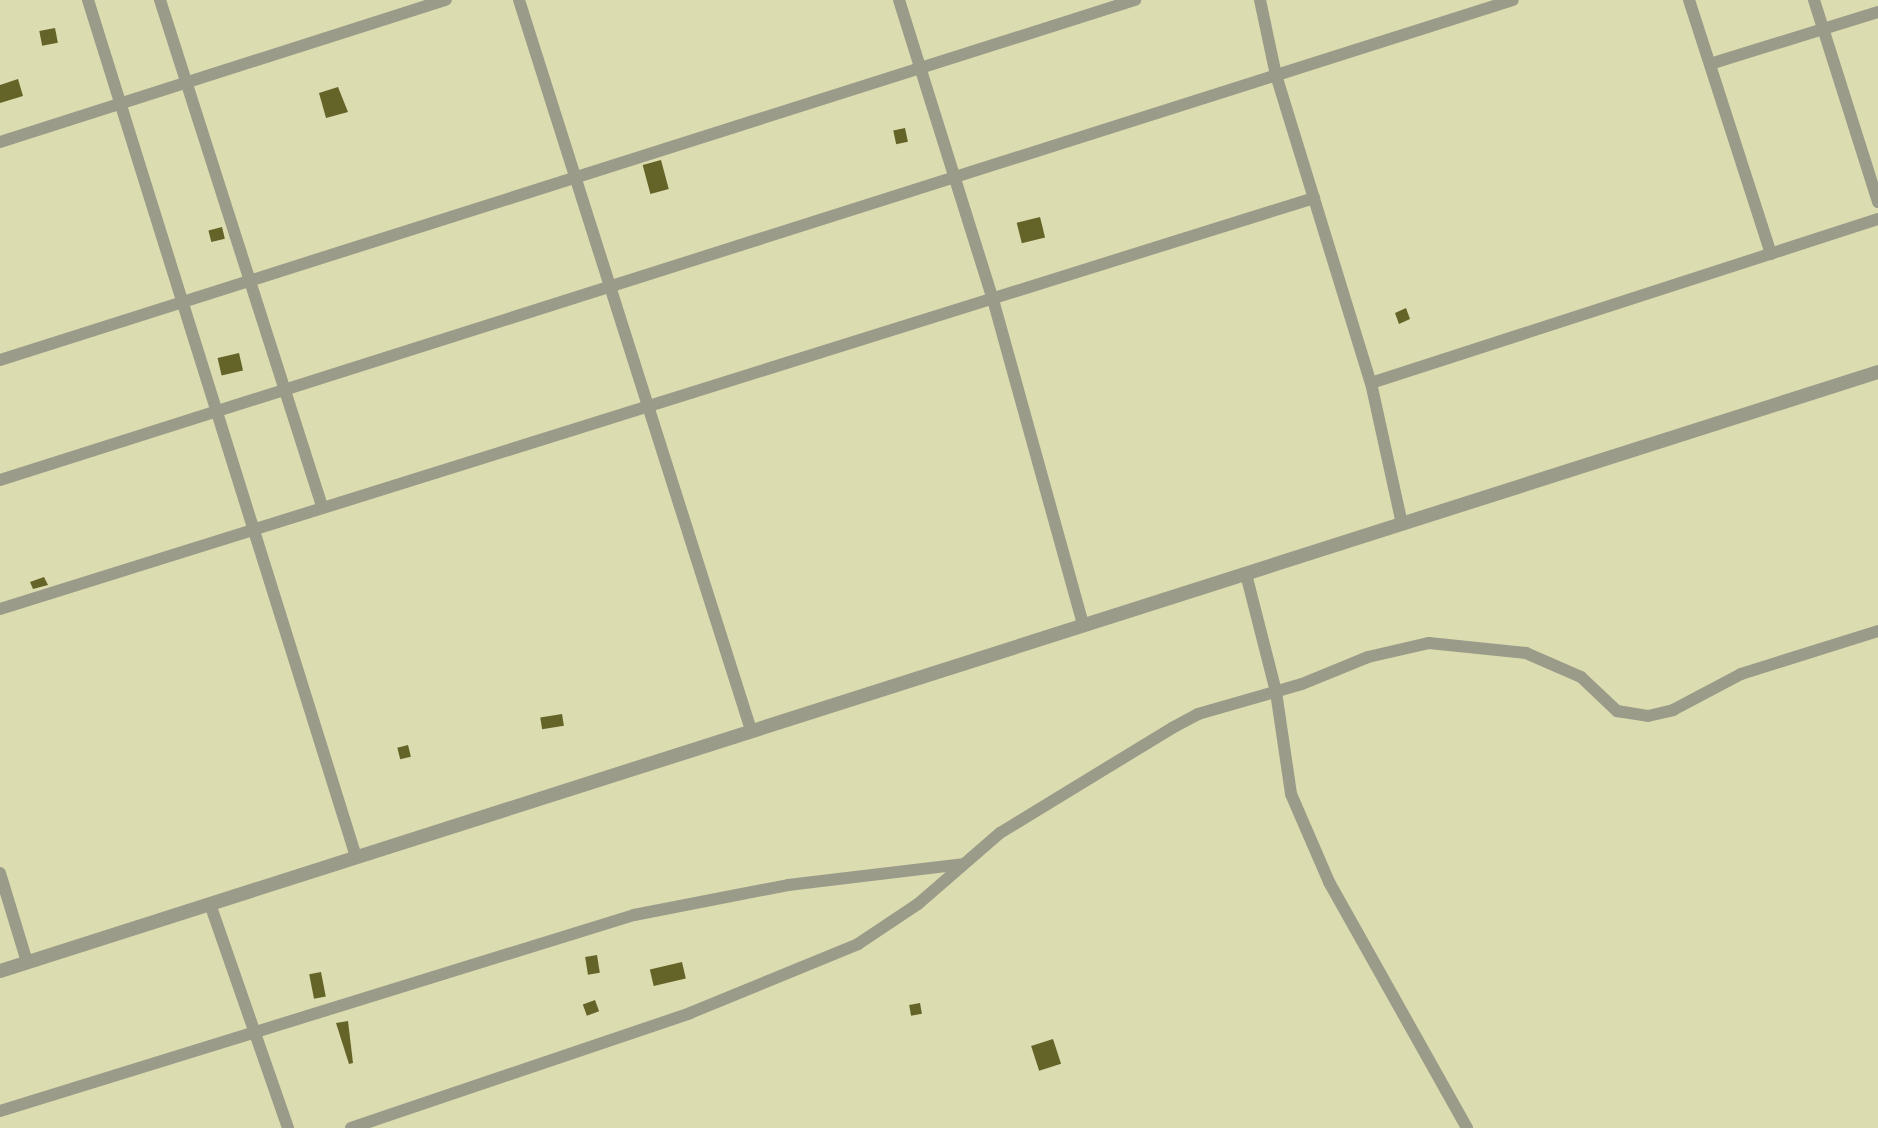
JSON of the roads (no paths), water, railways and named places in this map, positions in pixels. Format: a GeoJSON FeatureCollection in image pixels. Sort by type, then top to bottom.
{"type":"FeatureCollection","features":[{"type":"Feature","properties":{"kind":"street"},"geometry":{"type":"LineString","coordinates":[[88,0],[356,857]]}},
{"type":"Feature","properties":{"kind":"street"},"geometry":{"type":"LineString","coordinates":[[160,0],[322,506]]}},
{"type":"Feature","properties":{"kind":"street"},"geometry":{"type":"LineString","coordinates":[[0,142],[446,0]]}},
{"type":"Feature","properties":{"kind":"street"},"geometry":{"type":"LineString","coordinates":[[519,0],[751,730]]}},
{"type":"Feature","properties":{"kind":"street"},"geometry":{"type":"LineString","coordinates":[[899,0],[992,296],[1083,625]]}},
{"type":"Feature","properties":{"kind":"street"},"geometry":{"type":"LineString","coordinates":[[0,360],[920,65],[1135,0]]}},
{"type":"Feature","properties":{"kind":"street"},"geometry":{"type":"LineString","coordinates":[[1260,0],[1276,75],[1371,383],[1402,524]]}},
{"type":"Feature","properties":{"kind":"street"},"geometry":{"type":"LineString","coordinates":[[0,480],[611,286],[954,173],[1513,0]]}},
{"type":"Feature","properties":{"kind":"street"},"geometry":{"type":"LineString","coordinates":[[1689,0],[1771,254]]}},
{"type":"Feature","properties":{"kind":"street"},"geometry":{"type":"LineString","coordinates":[[1814,0],[1878,202]]}},
{"type":"Feature","properties":{"kind":"street"},"geometry":{"type":"LineString","coordinates":[[1710,64],[1878,12]]}},
{"type":"Feature","properties":{"kind":"street"},"geometry":{"type":"LineString","coordinates":[[0,609],[992,296],[1314,198]]}},
{"type":"Feature","properties":{"kind":"street"},"geometry":{"type":"LineString","coordinates":[[1371,383],[1878,219]]}},
{"type":"Feature","properties":{"kind":"street"},"geometry":{"type":"LineString","coordinates":[[0,971],[1878,372]]}},
{"type":"Feature","properties":{"kind":"street"},"geometry":{"type":"LineString","coordinates":[[1246,574],[1276,692],[1291,794],[1329,882],[1437,1082],[1467,1128]]}},
{"type":"Feature","properties":{"kind":"street"},"geometry":{"type":"LineString","coordinates":[[351,1128],[675,1018],[858,944],[891,925],[963,864],[1052,799],[1198,714],[1276,692],[1399,648],[1452,644],[1548,659],[1581,677],[1617,711],[1648,716],[1673,710],[1741,674],[1878,631]]}},
{"type":"Feature","properties":{"kind":"street"},"geometry":{"type":"LineString","coordinates":[[0,1111],[634,915],[788,885],[963,864]]}},
{"type":"Feature","properties":{"kind":"street"},"geometry":{"type":"LineString","coordinates":[[0,873],[27,962]]}},
{"type":"Feature","properties":{"kind":"street"},"geometry":{"type":"LineString","coordinates":[[210,904],[288,1128]]}}]}
